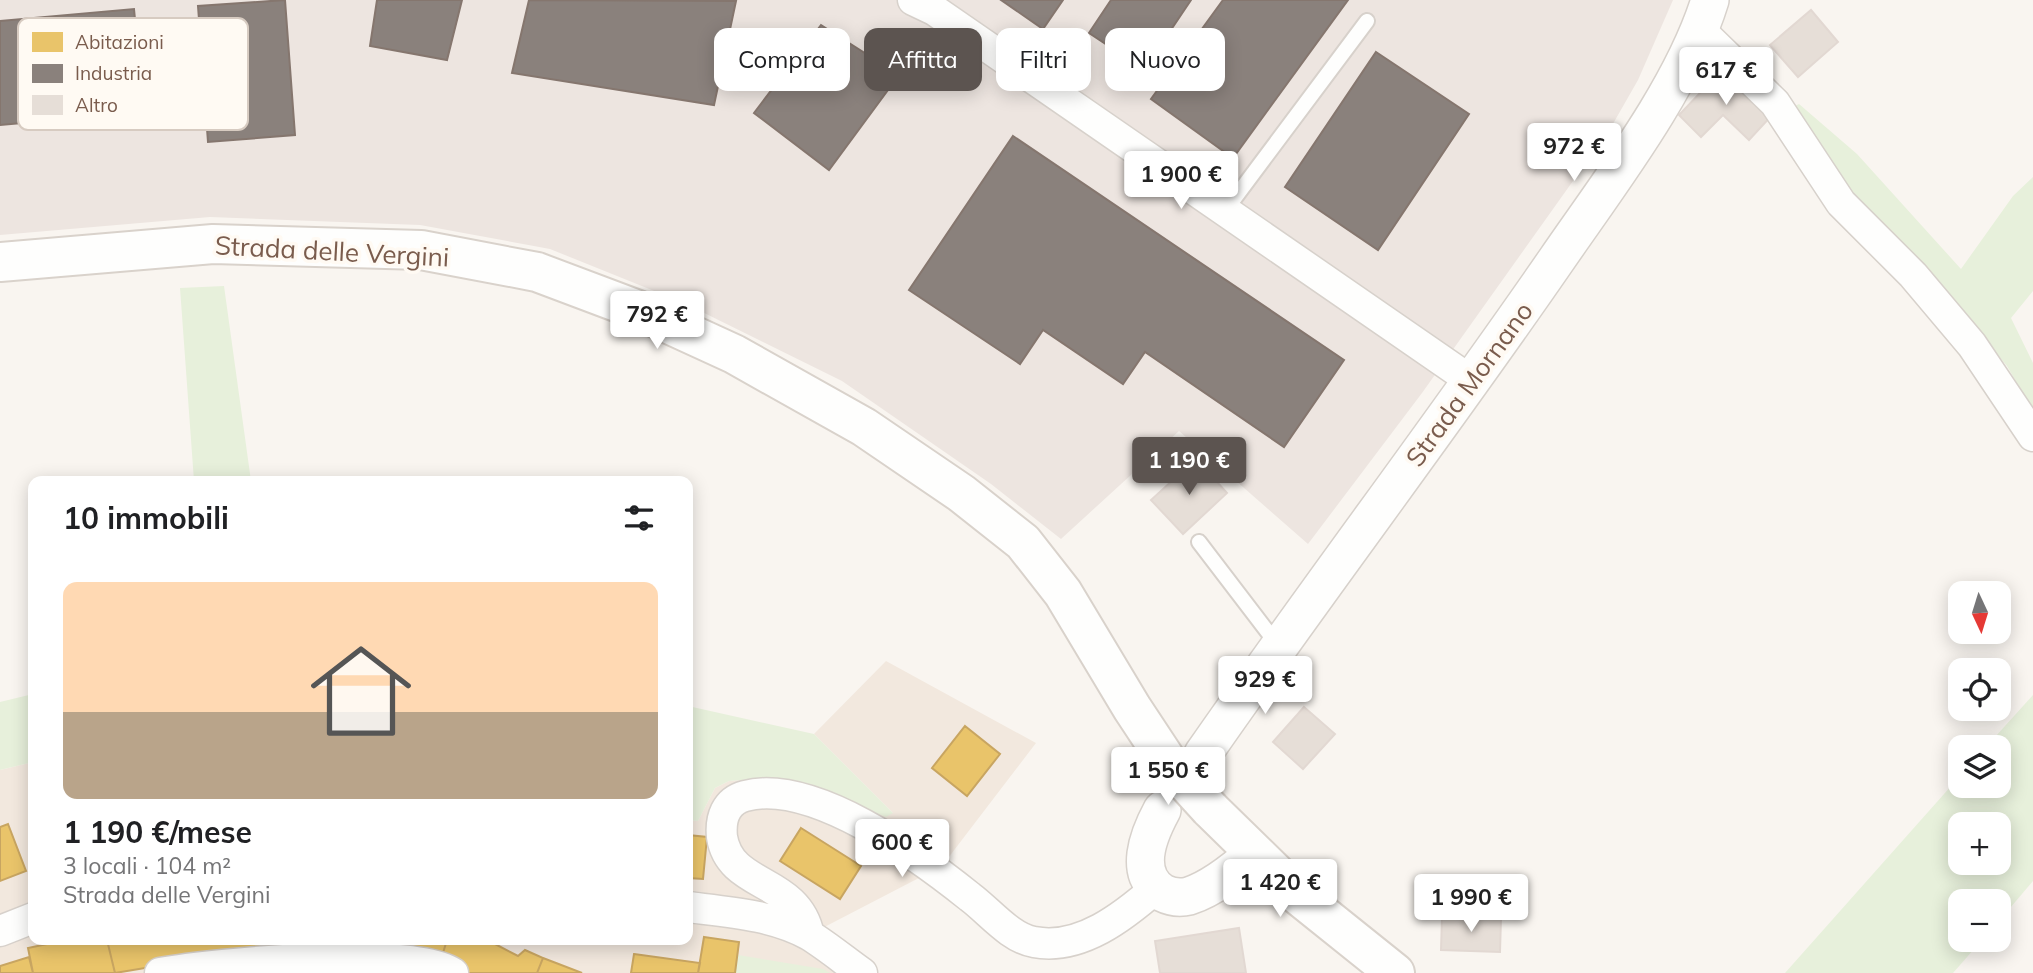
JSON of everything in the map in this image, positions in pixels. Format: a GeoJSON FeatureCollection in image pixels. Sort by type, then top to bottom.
{"type":"FeatureCollection","features":[{"type":"Feature","properties":{"kind":"main road","name":"Strada delle Vergini"},"geometry":{"type":"LineString","coordinates":[[0,262],[213,243],[421,250],[537,272],[638,310],[734,354],[864,427],[961,493],[1023,542],[1063,593],[1132,708],[1186,759],[1210,810],[1309,905],[1395,973]]}},
{"type":"Feature","properties":{"kind":"street"},"geometry":{"type":"LineString","coordinates":[[929,3],[1473,382]]}},
{"type":"Feature","properties":{"kind":"street"},"geometry":{"type":"LineString","coordinates":[[1706,15],[1774,103],[1841,203],[1913,275],[1972,345],[2033,436]]}},
{"type":"Feature","properties":{"kind":"street","name":"Strada Mornano"},"geometry":{"type":"LineString","coordinates":[[1186,759],[1278,645],[1473,382],[1634,148],[1706,15]]}},
{"type":"Feature","properties":{"kind":"street"},"geometry":{"type":"LineString","coordinates":[[808,935],[805,918],[793,901],[752,878],[730,859],[722,837],[724,812],[735,798],[759,792],[806,798],[867,827],[926,865],[1013,932],[1032,942],[1052,943],[1091,934],[1156,888]]}},
{"type":"Feature","properties":{"kind":"street"},"geometry":{"type":"LineString","coordinates":[[1162,810],[1148,845],[1145,862],[1148,877],[1156,888],[1174,897],[1190,895],[1224,878],[1253,854]]}},
{"type":"Feature","properties":{"kind":"street"},"geometry":{"type":"LineString","coordinates":[[693,908],[754,916],[808,935],[862,973]]}},
{"type":"Feature","properties":{"kind":"street"},"geometry":{"type":"LineString","coordinates":[[0,931],[28,920]]}},
{"type":"Feature","properties":{"kind":"street"},"geometry":{"type":"LineString","coordinates":[[160,973],[387,959],[441,965],[453,973]]}},
{"type":"Feature","properties":{"kind":"lane"},"geometry":{"type":"LineString","coordinates":[[1225,211],[1367,21]]}},
{"type":"Feature","properties":{"kind":"lane"},"geometry":{"type":"LineString","coordinates":[[1199,542],[1278,645]]}},
{"type":"Feature","properties":{"kind":"shaded area"},"geometry":{"type":"Polygon","coordinates":[[[0,0],[1673,0],[1638,80],[1610,129],[1422,393],[1308,544],[1179,431],[1061,539],[991,484],[842,381],[684,303],[550,249],[420,225],[210,217],[0,235],[0,0]]]}},
{"type":"Feature","properties":{"kind":"shaded area"},"geometry":{"type":"Polygon","coordinates":[[[886,661],[1036,743],[942,866],[809,935],[862,973],[0,973],[0,770],[28,763],[28,945],[693,945],[693,820],[698,821],[715,788],[729,781],[767,778],[805,785],[893,813],[814,734],[886,661]]]}},
{"type":"Feature","properties":{"kind":"green space"},"geometry":{"type":"Polygon","coordinates":[[[1799,104],[1857,154],[1961,269],[2013,196],[2033,177],[2033,291],[2011,318],[2033,363],[2033,411],[2007,366],[1942,289],[1835,176],[1791,108],[1799,104]]]}},
{"type":"Feature","properties":{"kind":"green space"},"geometry":{"type":"Polygon","coordinates":[[[224,286],[250,476],[194,476],[180,288],[224,286]]]}},
{"type":"Feature","properties":{"kind":"green space"},"geometry":{"type":"Polygon","coordinates":[[[28,695],[28,763],[0,770],[0,702],[28,695]]]}},
{"type":"Feature","properties":{"kind":"green space"},"geometry":{"type":"Polygon","coordinates":[[[2033,695],[2033,881],[2011,907],[2011,889],[1948,889],[1948,952],[1971,952],[1953,973],[1785,973],[1948,790],[1948,798],[2011,798],[2011,735],[1997,735],[2033,695]]]}},
{"type":"Feature","properties":{"kind":"green space"},"geometry":{"type":"Polygon","coordinates":[[[693,707],[814,734],[893,813],[886,817],[805,785],[767,778],[729,781],[715,788],[698,821],[693,820],[693,707]]]}},
{"type":"Feature","properties":{"kind":"green space"},"geometry":{"type":"Polygon","coordinates":[[[738,955],[823,969],[830,973],[735,973],[738,955]]]}},
{"type":"Feature","properties":{"kind":"building: Abitazioni"},"geometry":{"type":"Polygon","coordinates":[[[965,726],[1000,754],[967,796],[932,768],[965,726]]]}},
{"type":"Feature","properties":{"kind":"building: Abitazioni"},"geometry":{"type":"Polygon","coordinates":[[[8,824],[26,871],[0,881],[0,827],[8,824]]]}},
{"type":"Feature","properties":{"kind":"building: Abitazioni"},"geometry":{"type":"Polygon","coordinates":[[[801,828],[861,866],[840,899],[780,861],[801,828]]]}},
{"type":"Feature","properties":{"kind":"building: Abitazioni"},"geometry":{"type":"Polygon","coordinates":[[[693,836],[707,837],[703,879],[693,878],[693,836]]]}},
{"type":"Feature","properties":{"kind":"building: Abitazioni"},"geometry":{"type":"Polygon","coordinates":[[[704,937],[739,942],[735,973],[698,973],[704,937]]]}},
{"type":"Feature","properties":{"kind":"building: Abitazioni"},"geometry":{"type":"Polygon","coordinates":[[[42,945],[108,945],[115,973],[33,973],[28,948],[42,945]]]}},
{"type":"Feature","properties":{"kind":"building: Abitazioni"},"geometry":{"type":"Polygon","coordinates":[[[108,945],[321,945],[322,952],[193,960],[115,973],[108,945]]]}},
{"type":"Feature","properties":{"kind":"building: Abitazioni"},"geometry":{"type":"Polygon","coordinates":[[[321,945],[392,945],[392,953],[322,952],[321,945]]]}},
{"type":"Feature","properties":{"kind":"building: Abitazioni"},"geometry":{"type":"Polygon","coordinates":[[[392,945],[445,945],[442,956],[392,953],[392,945]]]}},
{"type":"Feature","properties":{"kind":"building: Abitazioni"},"geometry":{"type":"Polygon","coordinates":[[[445,945],[497,945],[518,956],[525,950],[543,958],[537,973],[467,973],[442,956],[445,945]]]}},
{"type":"Feature","properties":{"kind":"building: Abitazioni"},"geometry":{"type":"Polygon","coordinates":[[[634,954],[700,963],[698,973],[631,973],[634,954]]]}},
{"type":"Feature","properties":{"kind":"building: Abitazioni"},"geometry":{"type":"Polygon","coordinates":[[[29,957],[33,973],[0,973],[0,966],[29,957]]]}},
{"type":"Feature","properties":{"kind":"building: Abitazioni"},"geometry":{"type":"Polygon","coordinates":[[[543,958],[582,973],[537,973],[543,958]]]}},
{"type":"Feature","properties":{"kind":"building: Industria"},"geometry":{"type":"Polygon","coordinates":[[[285,0],[295,135],[208,142],[207,130],[248,130],[248,18],[199,18],[198,6],[285,0]]]}},
{"type":"Feature","properties":{"kind":"building: Industria"},"geometry":{"type":"Polygon","coordinates":[[[377,0],[462,0],[447,60],[370,46],[377,0]]]}},
{"type":"Feature","properties":{"kind":"building: Industria"},"geometry":{"type":"Polygon","coordinates":[[[529,0],[736,1],[730,28],[714,28],[714,91],[717,91],[714,105],[512,73],[529,0]]]}},
{"type":"Feature","properties":{"kind":"building: Industria"},"geometry":{"type":"Polygon","coordinates":[[[1001,0],[1063,0],[1042,28],[1001,0]]]}},
{"type":"Feature","properties":{"kind":"building: Industria"},"geometry":{"type":"Polygon","coordinates":[[[1111,0],[1191,0],[1172,28],[1105,28],[1105,44],[1091,34],[1091,30],[1111,0]]]}},
{"type":"Feature","properties":{"kind":"building: Industria"},"geometry":{"type":"Polygon","coordinates":[[[1223,0],[1348,0],[1233,158],[1151,99],[1157,91],[1225,91],[1225,28],[1203,28],[1223,0]]]}},
{"type":"Feature","properties":{"kind":"building: Industria"},"geometry":{"type":"Polygon","coordinates":[[[134,9],[135,18],[34,18],[134,9]]]}},
{"type":"Feature","properties":{"kind":"building: Industria"},"geometry":{"type":"Polygon","coordinates":[[[18,19],[18,123],[0,125],[0,21],[18,19]]]}},
{"type":"Feature","properties":{"kind":"building: Industria"},"geometry":{"type":"Polygon","coordinates":[[[850,44],[864,53],[864,91],[887,91],[829,170],[754,113],[771,91],[850,91],[850,44]]]}},
{"type":"Feature","properties":{"kind":"building: Industria"},"geometry":{"type":"Polygon","coordinates":[[[1376,52],[1469,114],[1378,250],[1285,187],[1376,52]]]}},
{"type":"Feature","properties":{"kind":"building: Industria"},"geometry":{"type":"Polygon","coordinates":[[[1013,136],[1344,360],[1284,447],[1145,352],[1123,384],[1043,330],[1020,364],[909,290],[1013,136]]]}},
{"type":"Feature","properties":{"kind":"building: Altro"},"geometry":{"type":"Polygon","coordinates":[[[1811,10],[1838,42],[1798,77],[1770,45],[1811,10]]]}},
{"type":"Feature","properties":{"kind":"building: Altro"},"geometry":{"type":"Polygon","coordinates":[[[1724,68],[1773,114],[1749,140],[1723,115],[1701,137],[1679,115],[1724,68]]]}},
{"type":"Feature","properties":{"kind":"building: Altro"},"geometry":{"type":"Polygon","coordinates":[[[1196,459],[1227,493],[1183,534],[1151,500],[1196,459]]]}},
{"type":"Feature","properties":{"kind":"building: Altro"},"geometry":{"type":"Polygon","coordinates":[[[1304,707],[1335,734],[1303,769],[1273,742],[1304,707]]]}},
{"type":"Feature","properties":{"kind":"building: Altro"},"geometry":{"type":"Polygon","coordinates":[[[1442,917],[1501,918],[1500,952],[1441,950],[1442,917]]]}},
{"type":"Feature","properties":{"kind":"building: Altro"},"geometry":{"type":"Polygon","coordinates":[[[1239,928],[1246,973],[1160,973],[1155,941],[1239,928]]]}}]}
